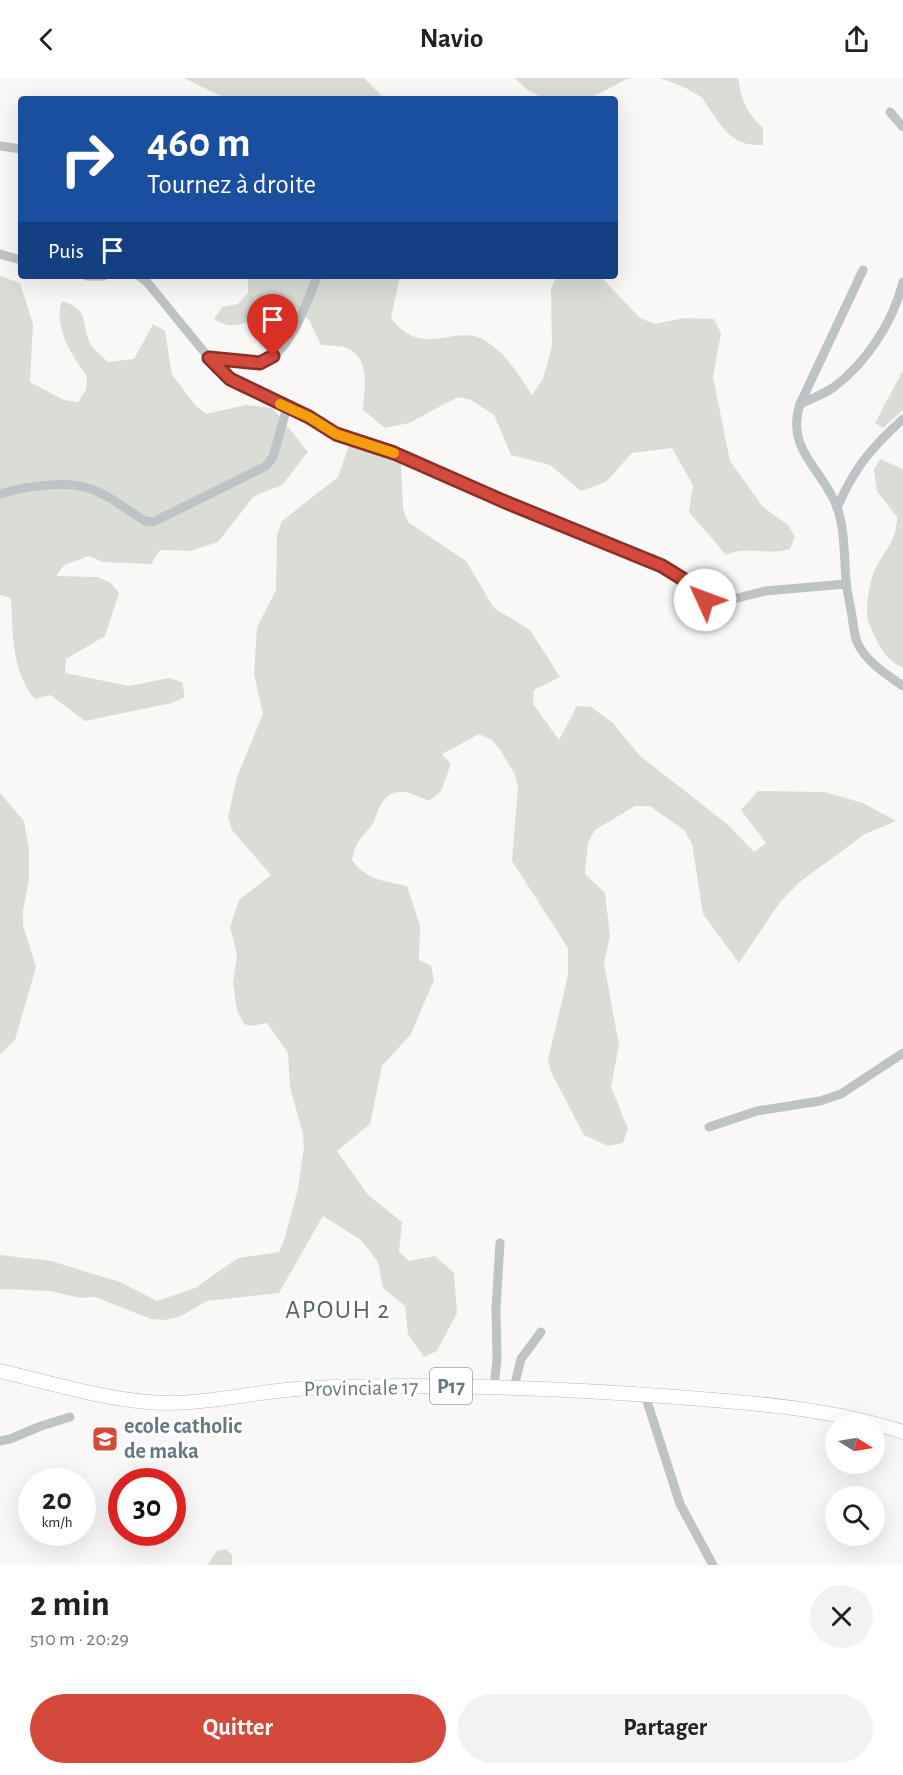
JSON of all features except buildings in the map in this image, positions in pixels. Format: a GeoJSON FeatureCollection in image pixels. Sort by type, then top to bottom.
{"type":"FeatureCollection","features":[{"type":"Feature","properties":{"kind":"main road","name":"Provinciale 17"},"geometry":{"type":"LineString","coordinates":[[0,1371],[129,1400],[173,1404],[305,1388],[514,1387],[747,1403],[853,1418],[903,1431]]}},
{"type":"Feature","properties":{"kind":"street"},"geometry":{"type":"LineString","coordinates":[[890,112],[903,127]]}},
{"type":"Feature","properties":{"kind":"street"},"geometry":{"type":"LineString","coordinates":[[0,146],[18,149]]}},
{"type":"Feature","properties":{"kind":"street"},"geometry":{"type":"LineString","coordinates":[[0,254],[18,259]]}},
{"type":"Feature","properties":{"kind":"street"},"geometry":{"type":"LineString","coordinates":[[863,270],[796,417],[798,437],[808,459],[832,496],[837,508],[841,524],[846,584],[857,641],[870,661],[903,686]]}},
{"type":"Feature","properties":{"kind":"street"},"geometry":{"type":"LineString","coordinates":[[143,279],[209,358],[230,379],[309,417],[336,434],[394,453],[503,501],[662,566],[683,579],[705,600],[725,601],[765,591],[846,584]]}},
{"type":"Feature","properties":{"kind":"street"},"geometry":{"type":"LineString","coordinates":[[209,358],[246,363],[260,363],[267,360],[287,340],[299,322],[316,279]]}},
{"type":"Feature","properties":{"kind":"street"},"geometry":{"type":"LineString","coordinates":[[800,404],[833,387],[865,357],[892,315],[903,282]]}},
{"type":"Feature","properties":{"kind":"street"},"geometry":{"type":"LineString","coordinates":[[0,494],[64,484],[77,485],[90,488],[145,521],[153,522],[266,466],[273,457],[286,407]]}},
{"type":"Feature","properties":{"kind":"street"},"geometry":{"type":"LineString","coordinates":[[837,508],[849,481],[861,463],[903,418]]}},
{"type":"Feature","properties":{"kind":"street"},"geometry":{"type":"LineString","coordinates":[[709,1127],[757,1111],[819,1101],[842,1094],[903,1053]]}},
{"type":"Feature","properties":{"kind":"street"},"geometry":{"type":"LineString","coordinates":[[494,1387],[498,1359],[496,1308],[500,1243]]}},
{"type":"Feature","properties":{"kind":"street"},"geometry":{"type":"LineString","coordinates":[[514,1387],[521,1359],[541,1332]]}},
{"type":"Feature","properties":{"kind":"street"},"geometry":{"type":"LineString","coordinates":[[645,1395],[680,1504],[713,1565]]}},
{"type":"Feature","properties":{"kind":"street"},"geometry":{"type":"LineString","coordinates":[[0,1441],[70,1417]]}},
{"type":"Feature","properties":{"kind":"shaded area"},"geometry":{"type":"Polygon","coordinates":[[[184,78],[364,78],[382,96],[221,96],[184,78]]]}},
{"type":"Feature","properties":{"kind":"shaded area"},"geometry":{"type":"Polygon","coordinates":[[[514,78],[636,78],[627,79],[594,96],[539,96],[514,78]]]}},
{"type":"Feature","properties":{"kind":"shaded area"},"geometry":{"type":"Polygon","coordinates":[[[659,78],[738,78],[746,106],[763,128],[763,145],[753,145],[737,140],[726,131],[702,98],[687,89],[659,78]]]}},
{"type":"Feature","properties":{"kind":"shaded area"},"geometry":{"type":"Polygon","coordinates":[[[0,276],[20,283],[33,324],[30,382],[64,400],[78,402],[86,390],[87,376],[70,350],[62,331],[60,311],[62,301],[71,304],[80,312],[90,344],[108,362],[134,359],[153,324],[165,331],[172,375],[196,406],[206,414],[246,405],[273,408],[308,452],[282,485],[254,496],[218,542],[190,551],[160,550],[151,564],[103,562],[89,556],[64,565],[56,576],[97,577],[110,582],[119,593],[105,636],[66,659],[65,673],[129,686],[169,678],[182,682],[185,697],[172,703],[85,721],[50,695],[35,699],[21,676],[13,638],[11,598],[0,595],[0,276]]]}},
{"type":"Feature","properties":{"kind":"shaded area"},"geometry":{"type":"Polygon","coordinates":[[[248,279],[399,279],[391,318],[403,330],[415,337],[426,339],[462,335],[484,340],[505,358],[532,395],[543,379],[552,346],[551,289],[556,279],[603,279],[640,318],[655,324],[684,318],[714,319],[721,333],[713,377],[730,461],[763,507],[788,525],[795,537],[790,549],[742,551],[726,555],[689,512],[693,485],[672,448],[632,453],[606,482],[581,491],[550,465],[511,455],[494,415],[471,400],[458,397],[409,423],[385,428],[363,410],[365,376],[361,360],[349,349],[321,345],[309,320],[287,300],[243,324],[224,324],[214,319],[222,307],[238,304],[248,293],[248,279]]]}},
{"type":"Feature","properties":{"kind":"shaded area"},"geometry":{"type":"Polygon","coordinates":[[[903,370],[903,410],[883,428],[875,423],[903,370]]]}},
{"type":"Feature","properties":{"kind":"shaded area"},"geometry":{"type":"Polygon","coordinates":[[[349,445],[401,461],[403,509],[408,522],[466,561],[494,608],[530,630],[560,677],[534,690],[533,704],[559,740],[577,706],[591,707],[613,723],[639,755],[727,824],[754,852],[766,843],[741,810],[758,791],[824,792],[863,803],[896,821],[865,834],[801,881],[780,902],[739,963],[703,914],[692,844],[685,831],[650,806],[635,806],[595,830],[588,843],[585,874],[605,893],[610,936],[604,963],[619,1045],[611,1087],[628,1129],[623,1143],[608,1146],[584,1135],[551,1072],[548,1060],[568,975],[568,948],[512,861],[518,787],[515,775],[501,751],[492,740],[479,734],[442,754],[451,764],[441,791],[429,801],[403,792],[391,794],[385,799],[373,823],[358,843],[352,860],[370,876],[407,886],[420,926],[419,960],[431,966],[434,980],[411,1034],[382,1066],[370,1124],[337,1151],[368,1195],[402,1222],[399,1252],[409,1261],[435,1256],[454,1273],[457,1313],[437,1351],[424,1357],[408,1334],[405,1306],[383,1288],[378,1262],[361,1240],[323,1216],[279,1293],[207,1301],[179,1317],[165,1320],[151,1319],[95,1297],[80,1298],[51,1291],[0,1289],[0,1255],[51,1261],[120,1282],[157,1301],[195,1288],[238,1258],[279,1252],[284,1240],[298,1189],[304,1147],[303,1134],[290,1087],[288,1053],[267,1023],[251,1026],[244,1024],[237,1010],[233,983],[237,955],[230,927],[239,900],[271,875],[232,830],[228,817],[237,777],[263,714],[254,674],[257,627],[276,590],[277,535],[282,521],[338,477],[349,445]]]}},
{"type":"Feature","properties":{"kind":"shaded area"},"geometry":{"type":"Polygon","coordinates":[[[880,459],[903,469],[903,668],[891,660],[881,648],[867,615],[872,577],[893,538],[897,517],[877,491],[874,469],[880,459]]]}},
{"type":"Feature","properties":{"kind":"shaded area"},"geometry":{"type":"Polygon","coordinates":[[[0,793],[24,821],[29,850],[29,880],[23,910],[23,925],[36,967],[15,1040],[0,1054],[0,793]]]}},
{"type":"Feature","properties":{"kind":"shaded area"},"geometry":{"type":"Polygon","coordinates":[[[226,1549],[232,1555],[232,1565],[207,1565],[217,1551],[226,1549]]]}},
{"type":"Feature","properties":{"kind":"slow traffic"},"geometry":{"type":"LineString","coordinates":[[280,404],[309,417],[336,434],[394,453]]}},
{"type":"Feature","properties":{"kind":"place","name":"ecole catholic de maka"},"geometry":{"type":"Point","coordinates":[105,1439]}},
{"type":"Feature","properties":{"kind":"district","name":"APOUH 2"},"geometry":{"type":"Point","coordinates":[338,1310]}},
{"type":"Feature","properties":{"kind":"route"},"geometry":{"type":"LineString","coordinates":[[273,356],[260,363],[209,358],[230,379],[309,417],[336,434],[394,453],[503,501],[662,566],[683,579],[705,600]]}}]}
